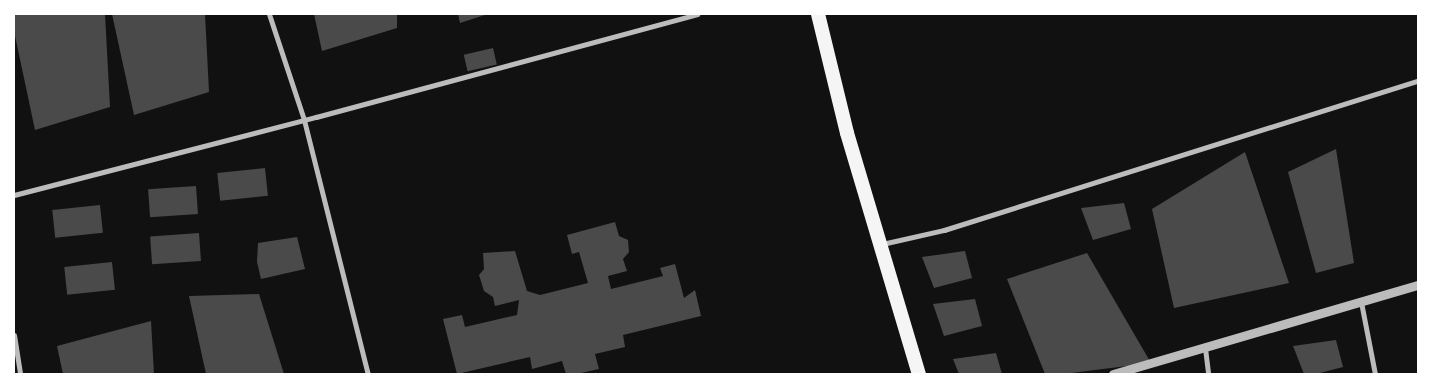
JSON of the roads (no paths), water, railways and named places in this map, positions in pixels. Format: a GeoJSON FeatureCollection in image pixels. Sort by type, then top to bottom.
{"type":"FeatureCollection","features":[{"type":"Feature","properties":{"kind":"highway"},"geometry":{"type":"LineString","coordinates":[[818,14],[847,134],[882,245],[919,374]]}},
{"type":"Feature","properties":{"kind":"street"},"geometry":{"type":"LineString","coordinates":[[269,14],[304,120],[368,374]]}},
{"type":"Feature","properties":{"kind":"street"},"geometry":{"type":"LineString","coordinates":[[14,195],[304,120],[696,14]]}},
{"type":"Feature","properties":{"kind":"street"},"geometry":{"type":"LineString","coordinates":[[882,245],[944,230],[1418,81]]}},
{"type":"Feature","properties":{"kind":"street"},"geometry":{"type":"LineString","coordinates":[[1113,374],[1418,285]]}},
{"type":"Feature","properties":{"kind":"street"},"geometry":{"type":"LineString","coordinates":[[1361,302],[1375,374]]}},
{"type":"Feature","properties":{"kind":"street"},"geometry":{"type":"LineString","coordinates":[[14,335],[20,374]]}},
{"type":"Feature","properties":{"kind":"street"},"geometry":{"type":"LineString","coordinates":[[1205,348],[1208,374]]}}]}
